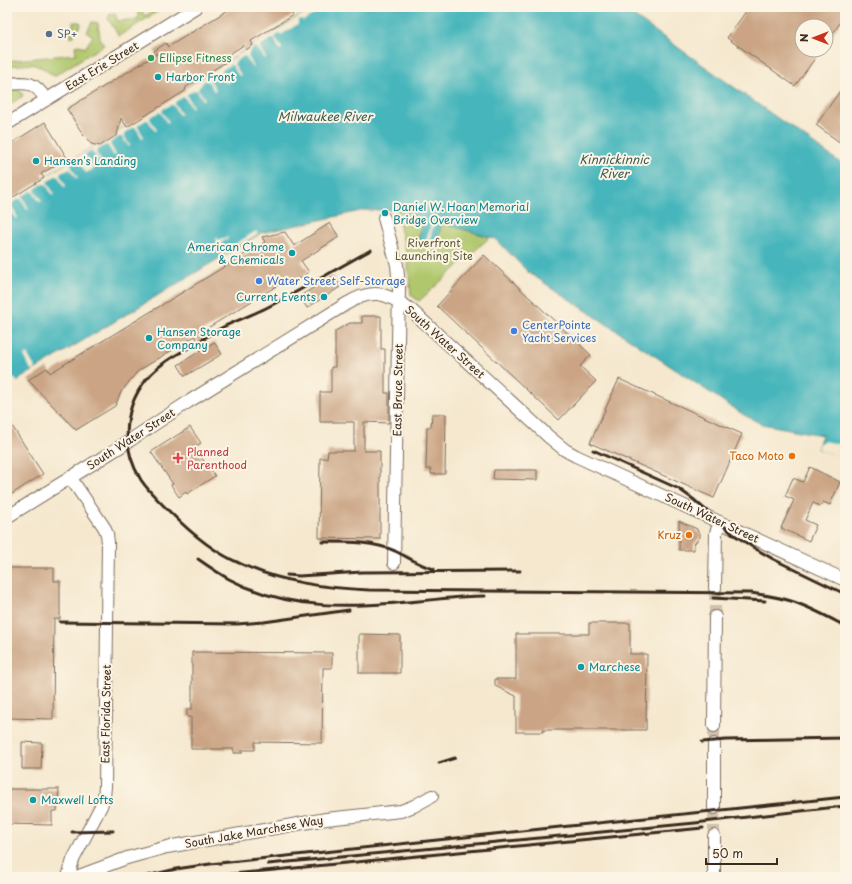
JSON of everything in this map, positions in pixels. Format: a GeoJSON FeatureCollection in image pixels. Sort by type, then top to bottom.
{"type":"FeatureCollection","features":[{"type":"Feature","properties":{"kind":"street","name":"East Erie Street"},"geometry":{"type":"LineString","coordinates":[[7,124],[196,7]]}},
{"type":"Feature","properties":{"kind":"street"},"geometry":{"type":"LineString","coordinates":[[7,84],[22,82],[32,84],[42,92],[46,100]]}},
{"type":"Feature","properties":{"kind":"street","name":"East Bruce Street"},"geometry":{"type":"LineString","coordinates":[[384,218],[396,265],[400,302],[394,563]]}},
{"type":"Feature","properties":{"kind":"street","name":"South Water Street"},"geometry":{"type":"LineString","coordinates":[[7,517],[199,394],[358,296],[376,293],[400,302],[410,309],[565,450],[583,460],[845,580]]}},
{"type":"Feature","properties":{"kind":"street","name":"East Florida Street"},"geometry":{"type":"LineString","coordinates":[[68,877],[73,860],[101,806],[104,797],[108,543],[107,534],[104,527],[70,477]]}},
{"type":"Feature","properties":{"kind":"street"},"geometry":{"type":"LineString","coordinates":[[714,588],[716,533],[720,522]]}},
{"type":"Feature","properties":{"kind":"street"},"geometry":{"type":"LineString","coordinates":[[714,726],[715,617]]}},
{"type":"Feature","properties":{"kind":"street"},"geometry":{"type":"LineString","coordinates":[[714,744],[714,808]]}},
{"type":"Feature","properties":{"kind":"street","name":"South Jake Marchese Way"},"geometry":{"type":"LineString","coordinates":[[76,877],[132,856],[167,847],[326,820],[401,811],[432,796]]}},
{"type":"Feature","properties":{"kind":"street"},"geometry":{"type":"LineString","coordinates":[[714,836],[714,877]]}},
{"type":"Feature","properties":{"kind":"green space"},"geometry":{"type":"Polygon","coordinates":[[[160,7],[165,7],[119,36],[108,19],[110,14],[114,13],[117,21],[138,19],[138,11],[141,10],[145,16],[160,7]]]}},
{"type":"Feature","properties":{"kind":"green space"},"geometry":{"type":"Polygon","coordinates":[[[73,22],[80,22],[81,24],[71,38],[70,31],[73,30],[73,22]]]}},
{"type":"Feature","properties":{"kind":"green space"},"geometry":{"type":"Polygon","coordinates":[[[92,22],[98,23],[100,38],[104,45],[54,76],[43,68],[32,64],[7,66],[7,61],[76,54],[75,46],[79,45],[85,48],[93,36],[87,32],[92,22]]]}},
{"type":"Feature","properties":{"kind":"green space"},"geometry":{"type":"Polygon","coordinates":[[[7,90],[20,90],[23,96],[7,106],[7,90]]]}},
{"type":"Feature","properties":{"kind":"green space","name":"Riverfront Launching Site"},"geometry":{"type":"Polygon","coordinates":[[[397,210],[490,237],[419,301],[411,295],[407,255],[397,216],[397,210]]]}},
{"type":"Feature","properties":{"kind":"water"},"geometry":{"type":"Polygon","coordinates":[[[313,7],[621,7],[845,166],[845,457],[817,449],[822,435],[762,424],[744,415],[528,272],[496,239],[442,223],[436,245],[418,240],[424,218],[397,210],[365,210],[261,233],[21,378],[7,394],[7,201],[313,7]]]}},
{"type":"Feature","properties":{"kind":"pier"},"geometry":{"type":"Polygon","coordinates":[[[306,9],[308,10],[306,15],[312,11],[313,13],[315,11],[316,13],[303,21],[301,19],[298,20],[298,24],[281,35],[280,33],[276,36],[275,38],[282,48],[280,50],[274,39],[271,39],[260,46],[266,58],[265,59],[255,47],[249,51],[248,56],[254,67],[252,68],[244,56],[234,64],[241,75],[239,76],[232,65],[222,70],[228,82],[227,84],[220,73],[210,78],[216,90],[214,91],[206,80],[198,89],[205,99],[203,100],[197,90],[187,94],[193,107],[192,108],[183,97],[175,102],[181,114],[179,115],[173,105],[163,109],[162,112],[169,122],[167,123],[159,112],[150,117],[157,130],[155,131],[148,120],[146,120],[138,125],[144,137],[142,138],[134,127],[124,134],[130,146],[129,147],[122,137],[119,137],[110,144],[116,155],[114,156],[106,145],[97,150],[96,153],[103,163],[101,164],[91,152],[94,149],[85,154],[94,168],[86,173],[77,159],[70,164],[72,165],[72,168],[78,178],[77,179],[70,169],[68,169],[60,173],[66,186],[64,187],[58,176],[55,176],[48,181],[47,183],[54,193],[52,195],[46,184],[36,188],[35,191],[42,201],[40,202],[31,191],[23,196],[29,209],[27,210],[21,199],[12,203],[12,207],[18,218],[16,219],[10,209],[7,208],[7,201],[304,13],[306,9]]]}},
{"type":"Feature","properties":{"kind":"pier"},"geometry":{"type":"Polygon","coordinates":[[[431,224],[434,224],[428,245],[425,244],[431,224]]]}},
{"type":"Feature","properties":{"kind":"pier"},"geometry":{"type":"Polygon","coordinates":[[[256,231],[258,234],[223,255],[215,239],[217,238],[218,240],[221,240],[227,237],[228,239],[222,242],[221,245],[224,250],[226,250],[256,231]]]}},
{"type":"Feature","properties":{"kind":"pier"},"geometry":{"type":"Polygon","coordinates":[[[27,354],[36,369],[33,371],[31,370],[24,355],[27,354]]]}},
{"type":"Feature","properties":{"kind":"pier"},"geometry":{"type":"Polygon","coordinates":[[[7,372],[19,383],[9,393],[7,391],[7,372]]]}},
{"type":"Feature","properties":{"kind":"pier"},"geometry":{"type":"Polygon","coordinates":[[[823,441],[844,445],[844,448],[839,448],[838,456],[817,449],[819,443],[822,443],[823,441]]]}},
{"type":"Feature","properties":{"kind":"building","name":"Harbor Front"},"geometry":{"type":"Polygon","coordinates":[[[233,7],[303,7],[292,13],[293,15],[251,41],[253,45],[246,50],[244,45],[226,56],[229,60],[186,87],[185,91],[127,127],[121,118],[117,135],[100,146],[91,144],[84,136],[67,109],[157,54],[154,51],[166,43],[168,47],[233,7]]]}},
{"type":"Feature","properties":{"kind":"building"},"geometry":{"type":"Polygon","coordinates":[[[749,7],[845,7],[845,16],[834,32],[834,18],[794,18],[794,58],[815,58],[795,86],[727,38],[749,7]]]}},
{"type":"Feature","properties":{"kind":"building"},"geometry":{"type":"Polygon","coordinates":[[[845,84],[845,146],[816,125],[845,84]]]}},
{"type":"Feature","properties":{"kind":"building","name":"Hansen's Landing"},"geometry":{"type":"Polygon","coordinates":[[[45,122],[67,158],[41,174],[44,178],[7,201],[7,146],[45,122]]]}},
{"type":"Feature","properties":{"kind":"building","name":"Hansen Storage Company"},"geometry":{"type":"Polygon","coordinates":[[[330,223],[339,237],[301,261],[309,272],[291,284],[288,279],[201,332],[208,345],[202,348],[195,336],[137,372],[121,392],[115,406],[76,430],[28,380],[47,368],[50,373],[265,242],[262,237],[285,232],[294,246],[330,223]]]}},
{"type":"Feature","properties":{"kind":"building","name":"CenterPointe Yacht Services"},"geometry":{"type":"Polygon","coordinates":[[[484,255],[591,355],[580,366],[596,381],[559,420],[437,306],[484,255]]]}},
{"type":"Feature","properties":{"kind":"building"},"geometry":{"type":"Polygon","coordinates":[[[333,276],[340,287],[307,308],[300,296],[333,276]]]}},
{"type":"Feature","properties":{"kind":"building"},"geometry":{"type":"Polygon","coordinates":[[[362,316],[381,316],[381,349],[385,349],[385,393],[389,393],[389,423],[364,422],[364,451],[380,451],[380,539],[319,538],[320,458],[327,458],[328,451],[354,451],[354,422],[320,422],[320,392],[331,392],[331,367],[335,367],[335,331],[350,323],[362,323],[362,316]]]}},
{"type":"Feature","properties":{"kind":"building"},"geometry":{"type":"Polygon","coordinates":[[[214,342],[222,354],[185,376],[178,365],[214,342]]]}},
{"type":"Feature","properties":{"kind":"building"},"geometry":{"type":"Polygon","coordinates":[[[619,379],[742,434],[714,498],[590,443],[619,379]]]}},
{"type":"Feature","properties":{"kind":"building"},"geometry":{"type":"Polygon","coordinates":[[[432,414],[446,414],[445,474],[431,474],[431,469],[426,469],[427,427],[431,427],[432,414]]]}},
{"type":"Feature","properties":{"kind":"building"},"geometry":{"type":"Polygon","coordinates":[[[7,418],[43,474],[7,497],[7,418]]]}},
{"type":"Feature","properties":{"kind":"building","name":"Planned Parenthood"},"geometry":{"type":"Polygon","coordinates":[[[190,427],[201,443],[195,447],[215,476],[187,494],[186,492],[179,497],[171,485],[173,484],[151,452],[190,427]]]}},
{"type":"Feature","properties":{"kind":"building"},"geometry":{"type":"Polygon","coordinates":[[[810,467],[840,482],[830,505],[823,502],[820,506],[813,503],[805,520],[816,525],[809,541],[781,528],[794,500],[785,496],[793,478],[803,482],[810,467]]]}},
{"type":"Feature","properties":{"kind":"building"},"geometry":{"type":"Polygon","coordinates":[[[494,470],[537,470],[537,480],[493,479],[494,470]]]}},
{"type":"Feature","properties":{"kind":"building","name":"Kruz"},"geometry":{"type":"Polygon","coordinates":[[[679,521],[697,529],[700,533],[700,537],[694,544],[694,550],[679,550],[679,521]]]}},
{"type":"Feature","properties":{"kind":"building"},"geometry":{"type":"Polygon","coordinates":[[[7,568],[54,568],[54,581],[60,581],[60,619],[54,619],[53,719],[7,718],[7,568]]]}},
{"type":"Feature","properties":{"kind":"building","name":"Marchese"},"geometry":{"type":"Polygon","coordinates":[[[589,623],[630,623],[630,654],[647,654],[646,730],[543,730],[543,732],[516,732],[516,696],[495,686],[495,679],[516,679],[516,634],[589,634],[589,623]]]}},
{"type":"Feature","properties":{"kind":"building"},"geometry":{"type":"Polygon","coordinates":[[[359,634],[400,635],[400,673],[359,673],[359,634]]]}},
{"type":"Feature","properties":{"kind":"building"},"geometry":{"type":"Polygon","coordinates":[[[192,652],[332,653],[332,668],[323,668],[322,743],[255,742],[255,750],[242,750],[242,753],[234,753],[234,749],[191,749],[191,717],[187,717],[187,709],[192,709],[192,652]]]}},
{"type":"Feature","properties":{"kind":"building"},"geometry":{"type":"Polygon","coordinates":[[[22,742],[42,743],[41,769],[22,769],[22,742]]]}},
{"type":"Feature","properties":{"kind":"building","name":"Maxwell Lofts"},"geometry":{"type":"Polygon","coordinates":[[[7,789],[59,789],[57,811],[52,811],[52,825],[7,824],[7,789]]]}},
{"type":"Feature","properties":{"kind":"tunnel"},"geometry":{"type":"LineString","coordinates":[[715,588],[715,617]]}},
{"type":"Feature","properties":{"kind":"tunnel"},"geometry":{"type":"LineString","coordinates":[[714,726],[714,744]]}},
{"type":"Feature","properties":{"kind":"tunnel"},"geometry":{"type":"LineString","coordinates":[[714,808],[714,836]]}},
{"type":"Feature","properties":{"kind":"railway"},"geometry":{"type":"LineString","coordinates":[[371,250],[266,308],[218,330],[161,365],[151,374],[142,386],[135,398],[130,412],[128,426],[130,453],[134,467],[141,480],[151,493],[194,535],[229,559],[255,570],[270,575],[319,586],[369,590],[751,593],[776,597],[798,603],[845,626]]}},
{"type":"Feature","properties":{"kind":"railway"},"geometry":{"type":"LineString","coordinates":[[593,450],[679,489],[693,499],[733,534],[751,546],[773,559],[845,594]]}},
{"type":"Feature","properties":{"kind":"railway"},"geometry":{"type":"LineString","coordinates":[[322,542],[377,545],[395,551],[419,564],[434,569]]}},
{"type":"Feature","properties":{"kind":"railway"},"geometry":{"type":"LineString","coordinates":[[198,559],[225,577],[252,590],[275,597],[322,605],[370,605],[485,596]]}},
{"type":"Feature","properties":{"kind":"railway"},"geometry":{"type":"LineString","coordinates":[[287,575],[299,576],[362,572],[520,571]]}},
{"type":"Feature","properties":{"kind":"railway"},"geometry":{"type":"LineString","coordinates":[[713,598],[765,601]]}},
{"type":"Feature","properties":{"kind":"railway"},"geometry":{"type":"LineString","coordinates":[[60,622],[237,624],[264,622],[349,610]]}},
{"type":"Feature","properties":{"kind":"railway"},"geometry":{"type":"LineString","coordinates":[[702,742],[726,740],[845,738]]}},
{"type":"Feature","properties":{"kind":"railway"},"geometry":{"type":"LineString","coordinates":[[439,763],[455,758]]}},
{"type":"Feature","properties":{"kind":"railway"},"geometry":{"type":"LineString","coordinates":[[143,877],[176,869],[210,864],[845,797]]}},
{"type":"Feature","properties":{"kind":"railway"},"geometry":{"type":"LineString","coordinates":[[268,864],[695,823],[845,806]]}},
{"type":"Feature","properties":{"kind":"railway"},"geometry":{"type":"LineString","coordinates":[[202,877],[703,828]]}},
{"type":"Feature","properties":{"kind":"railway"},"geometry":{"type":"LineString","coordinates":[[72,832],[113,831]]}},
{"type":"Feature","properties":{"kind":"place","name":"SP+"},"geometry":{"type":"Point","coordinates":[49,34]}},
{"type":"Feature","properties":{"kind":"place","name":"Ellipse Fitness"},"geometry":{"type":"Point","coordinates":[151,58]}},
{"type":"Feature","properties":{"kind":"place","name":"Harbor Front"},"geometry":{"type":"Point","coordinates":[158,77]}},
{"type":"Feature","properties":{"kind":"place","name":"Hansen's Landing"},"geometry":{"type":"Point","coordinates":[36,161]}},
{"type":"Feature","properties":{"kind":"place","name":"Daniel W. Hoan Memorial Bridge Overview"},"geometry":{"type":"Point","coordinates":[385,213]}},
{"type":"Feature","properties":{"kind":"place","name":"American Chrome & Chemicals"},"geometry":{"type":"Point","coordinates":[292,253]}},
{"type":"Feature","properties":{"kind":"place","name":"Water Street Self-Storage"},"geometry":{"type":"Point","coordinates":[259,281]}},
{"type":"Feature","properties":{"kind":"place","name":"Current Events"},"geometry":{"type":"Point","coordinates":[324,297]}},
{"type":"Feature","properties":{"kind":"place","name":"CenterPointe Yacht Services"},"geometry":{"type":"Point","coordinates":[514,331]}},
{"type":"Feature","properties":{"kind":"place","name":"Hansen Storage Company"},"geometry":{"type":"Point","coordinates":[149,338]}},
{"type":"Feature","properties":{"kind":"place","name":"Taco Moto"},"geometry":{"type":"Point","coordinates":[792,456]}},
{"type":"Feature","properties":{"kind":"place","name":"Planned Parenthood"},"geometry":{"type":"Point","coordinates":[178,458]}},
{"type":"Feature","properties":{"kind":"place","name":"Kruz"},"geometry":{"type":"Point","coordinates":[689,535]}},
{"type":"Feature","properties":{"kind":"place","name":"Marchese"},"geometry":{"type":"Point","coordinates":[581,667]}},
{"type":"Feature","properties":{"kind":"place","name":"Maxwell Lofts"},"geometry":{"type":"Point","coordinates":[33,800]}},
{"type":"Feature","properties":{"kind":"water label","name":"Milwaukee River"},"geometry":{"type":"Point","coordinates":[325,117]}},
{"type":"Feature","properties":{"kind":"water label","name":"Kinnickinnic River"},"geometry":{"type":"Point","coordinates":[614,167]}}]}
